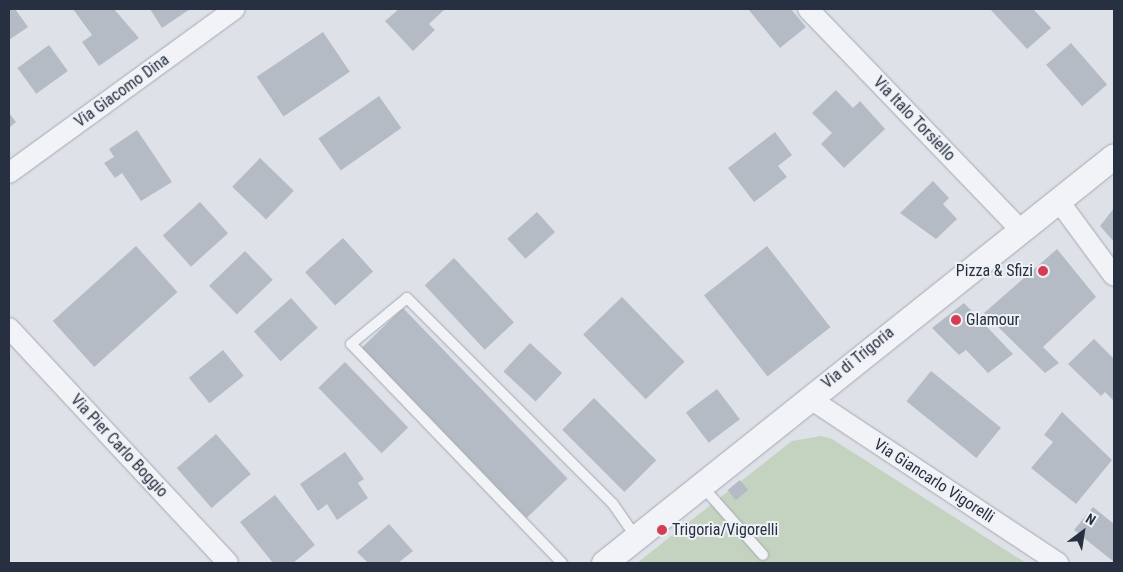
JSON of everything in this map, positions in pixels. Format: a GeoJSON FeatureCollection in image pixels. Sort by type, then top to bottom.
{"type":"FeatureCollection","features":[{"type":"Feature","properties":{"kind":"street","name":"Via Giacomo Dina"},"geometry":{"type":"LineString","coordinates":[[9,173],[235,9]]}},
{"type":"Feature","properties":{"kind":"street","name":"Via Italo Torsiello"},"geometry":{"type":"LineString","coordinates":[[808,9],[1021,230]]}},
{"type":"Feature","properties":{"kind":"street","name":"Via di Trigoria"},"geometry":{"type":"LineString","coordinates":[[604,563],[1114,156]]}},
{"type":"Feature","properties":{"kind":"street"},"geometry":{"type":"LineString","coordinates":[[1058,200],[1114,276]]}},
{"type":"Feature","properties":{"kind":"street","name":"Via Pier Carlo Boggio"},"geometry":{"type":"LineString","coordinates":[[9,328],[228,563]]}},
{"type":"Feature","properties":{"kind":"street","name":"Via Giancarlo Vigorelli"},"geometry":{"type":"LineString","coordinates":[[809,398],[1058,563]]}},
{"type":"Feature","properties":{"kind":"lane"},"geometry":{"type":"LineString","coordinates":[[562,563],[351,344],[407,298],[602,492],[636,538]]}},
{"type":"Feature","properties":{"kind":"lane"},"geometry":{"type":"LineString","coordinates":[[701,485],[763,555]]}},
{"type":"Feature","properties":{"kind":"green space"},"geometry":{"type":"Polygon","coordinates":[[[821,436],[832,439],[1026,563],[637,563],[792,441],[821,436]]]}},
{"type":"Feature","properties":{"kind":"building"},"geometry":{"type":"Polygon","coordinates":[[[9,9],[15,9],[28,27],[9,40],[9,9]]]}},
{"type":"Feature","properties":{"kind":"building"},"geometry":{"type":"Polygon","coordinates":[[[73,9],[114,9],[139,38],[99,66],[82,42],[92,35],[73,9]]]}},
{"type":"Feature","properties":{"kind":"building"},"geometry":{"type":"Polygon","coordinates":[[[150,9],[190,9],[162,28],[150,9]]]}},
{"type":"Feature","properties":{"kind":"building"},"geometry":{"type":"Polygon","coordinates":[[[399,9],[445,9],[429,24],[435,30],[413,51],[385,21],[399,9]]]}},
{"type":"Feature","properties":{"kind":"building"},"geometry":{"type":"Polygon","coordinates":[[[748,9],[791,9],[806,27],[780,48],[748,9]]]}},
{"type":"Feature","properties":{"kind":"building"},"geometry":{"type":"Polygon","coordinates":[[[990,9],[1033,9],[1051,28],[1027,49],[990,9]]]}},
{"type":"Feature","properties":{"kind":"building"},"geometry":{"type":"Polygon","coordinates":[[[323,32],[350,72],[284,117],[257,77],[323,32]]]}},
{"type":"Feature","properties":{"kind":"building"},"geometry":{"type":"Polygon","coordinates":[[[1071,43],[1107,85],[1082,106],[1046,65],[1071,43]]]}},
{"type":"Feature","properties":{"kind":"building"},"geometry":{"type":"Polygon","coordinates":[[[49,45],[68,71],[36,94],[17,68],[49,45]]]}},
{"type":"Feature","properties":{"kind":"building"},"geometry":{"type":"Polygon","coordinates":[[[836,90],[853,108],[860,101],[885,129],[844,168],[821,144],[832,133],[812,113],[836,90]]]}},
{"type":"Feature","properties":{"kind":"building"},"geometry":{"type":"Polygon","coordinates":[[[379,96],[401,128],[341,170],[318,138],[379,96]]]}},
{"type":"Feature","properties":{"kind":"building"},"geometry":{"type":"Polygon","coordinates":[[[9,113],[16,122],[9,128],[9,113]]]}},
{"type":"Feature","properties":{"kind":"building"},"geometry":{"type":"Polygon","coordinates":[[[137,130],[172,182],[141,201],[122,173],[115,178],[104,163],[114,157],[109,149],[137,130]]]}},
{"type":"Feature","properties":{"kind":"building"},"geometry":{"type":"Polygon","coordinates":[[[775,132],[792,155],[778,166],[787,177],[754,202],[728,168],[775,132]]]}},
{"type":"Feature","properties":{"kind":"building"},"geometry":{"type":"Polygon","coordinates":[[[260,158],[294,191],[266,219],[232,187],[260,158]]]}},
{"type":"Feature","properties":{"kind":"building"},"geometry":{"type":"Polygon","coordinates":[[[933,181],[949,198],[943,204],[957,219],[936,239],[900,213],[933,181]]]}},
{"type":"Feature","properties":{"kind":"building"},"geometry":{"type":"Polygon","coordinates":[[[200,202],[228,233],[191,267],[163,235],[200,202]]]}},
{"type":"Feature","properties":{"kind":"building"},"geometry":{"type":"Polygon","coordinates":[[[1114,208],[1114,242],[1100,226],[1114,208]]]}},
{"type":"Feature","properties":{"kind":"building"},"geometry":{"type":"Polygon","coordinates":[[[537,212],[555,232],[525,259],[507,239],[537,212]]]}},
{"type":"Feature","properties":{"kind":"building"},"geometry":{"type":"Polygon","coordinates":[[[343,238],[373,271],[335,306],[305,272],[343,238]]]}},
{"type":"Feature","properties":{"kind":"building"},"geometry":{"type":"Polygon","coordinates":[[[136,246],[177,292],[94,367],[53,321],[136,246]]]}},
{"type":"Feature","properties":{"kind":"building"},"geometry":{"type":"Polygon","coordinates":[[[767,246],[830,327],[767,376],[704,295],[767,246]]]}},
{"type":"Feature","properties":{"kind":"building"},"geometry":{"type":"Polygon","coordinates":[[[1057,249],[1096,297],[1043,347],[1059,363],[1045,373],[984,313],[1057,249]]]}},
{"type":"Feature","properties":{"kind":"building"},"geometry":{"type":"Polygon","coordinates":[[[245,251],[273,280],[237,315],[209,286],[245,251]]]}},
{"type":"Feature","properties":{"kind":"building"},"geometry":{"type":"Polygon","coordinates":[[[454,258],[514,322],[485,350],[425,285],[454,258]]]}},
{"type":"Feature","properties":{"kind":"building"},"geometry":{"type":"Polygon","coordinates":[[[622,297],[685,362],[646,399],[583,335],[622,297]]]}},
{"type":"Feature","properties":{"kind":"building"},"geometry":{"type":"Polygon","coordinates":[[[291,298],[318,328],[281,361],[254,331],[291,298]]]}},
{"type":"Feature","properties":{"kind":"building"},"geometry":{"type":"Polygon","coordinates":[[[964,303],[1013,354],[988,373],[966,350],[959,355],[932,328],[964,303]]]}},
{"type":"Feature","properties":{"kind":"building"},"geometry":{"type":"Polygon","coordinates":[[[403,308],[568,478],[527,518],[362,348],[403,308]]]}},
{"type":"Feature","properties":{"kind":"building"},"geometry":{"type":"Polygon","coordinates":[[[1094,339],[1114,359],[1114,401],[1105,392],[1101,396],[1068,364],[1094,339]]]}},
{"type":"Feature","properties":{"kind":"building"},"geometry":{"type":"Polygon","coordinates":[[[530,343],[562,373],[536,402],[503,372],[530,343]]]}},
{"type":"Feature","properties":{"kind":"building"},"geometry":{"type":"Polygon","coordinates":[[[223,350],[244,376],[210,403],[189,378],[223,350]]]}},
{"type":"Feature","properties":{"kind":"building"},"geometry":{"type":"Polygon","coordinates":[[[345,362],[408,427],[382,453],[318,388],[345,362]]]}},
{"type":"Feature","properties":{"kind":"building"},"geometry":{"type":"Polygon","coordinates":[[[931,371],[1001,428],[976,458],[906,401],[931,371]]]}},
{"type":"Feature","properties":{"kind":"building"},"geometry":{"type":"Polygon","coordinates":[[[717,389],[740,419],[709,443],[686,412],[717,389]]]}},
{"type":"Feature","properties":{"kind":"building"},"geometry":{"type":"Polygon","coordinates":[[[594,398],[656,460],[624,492],[562,430],[594,398]]]}},
{"type":"Feature","properties":{"kind":"building"},"geometry":{"type":"Polygon","coordinates":[[[1062,412],[1112,460],[1076,504],[1031,468],[1053,442],[1044,435],[1062,412]]]}},
{"type":"Feature","properties":{"kind":"building"},"geometry":{"type":"Polygon","coordinates":[[[216,434],[251,474],[212,508],[177,468],[216,434]]]}},
{"type":"Feature","properties":{"kind":"building"},"geometry":{"type":"Polygon","coordinates":[[[345,452],[364,479],[358,483],[368,498],[337,520],[327,504],[318,511],[300,484],[345,452]]]}},
{"type":"Feature","properties":{"kind":"building"},"geometry":{"type":"Polygon","coordinates":[[[740,480],[748,490],[736,500],[728,490],[740,480]]]}},
{"type":"Feature","properties":{"kind":"building"},"geometry":{"type":"Polygon","coordinates":[[[275,495],[315,545],[293,563],[273,563],[240,522],[275,495]]]}},
{"type":"Feature","properties":{"kind":"building"},"geometry":{"type":"Polygon","coordinates":[[[1093,507],[1114,524],[1114,562],[1074,530],[1093,507]]]}},
{"type":"Feature","properties":{"kind":"building"},"geometry":{"type":"Polygon","coordinates":[[[389,524],[413,551],[398,563],[368,563],[357,552],[389,524]]]}},
{"type":"Feature","properties":{"kind":"place","name":"Pizza & Sfizi"},"geometry":{"type":"Point","coordinates":[1043,271]}},
{"type":"Feature","properties":{"kind":"place","name":"Glamour"},"geometry":{"type":"Point","coordinates":[956,320]}},
{"type":"Feature","properties":{"kind":"place","name":"Trigoria/Vigorelli"},"geometry":{"type":"Point","coordinates":[662,530]}}]}
